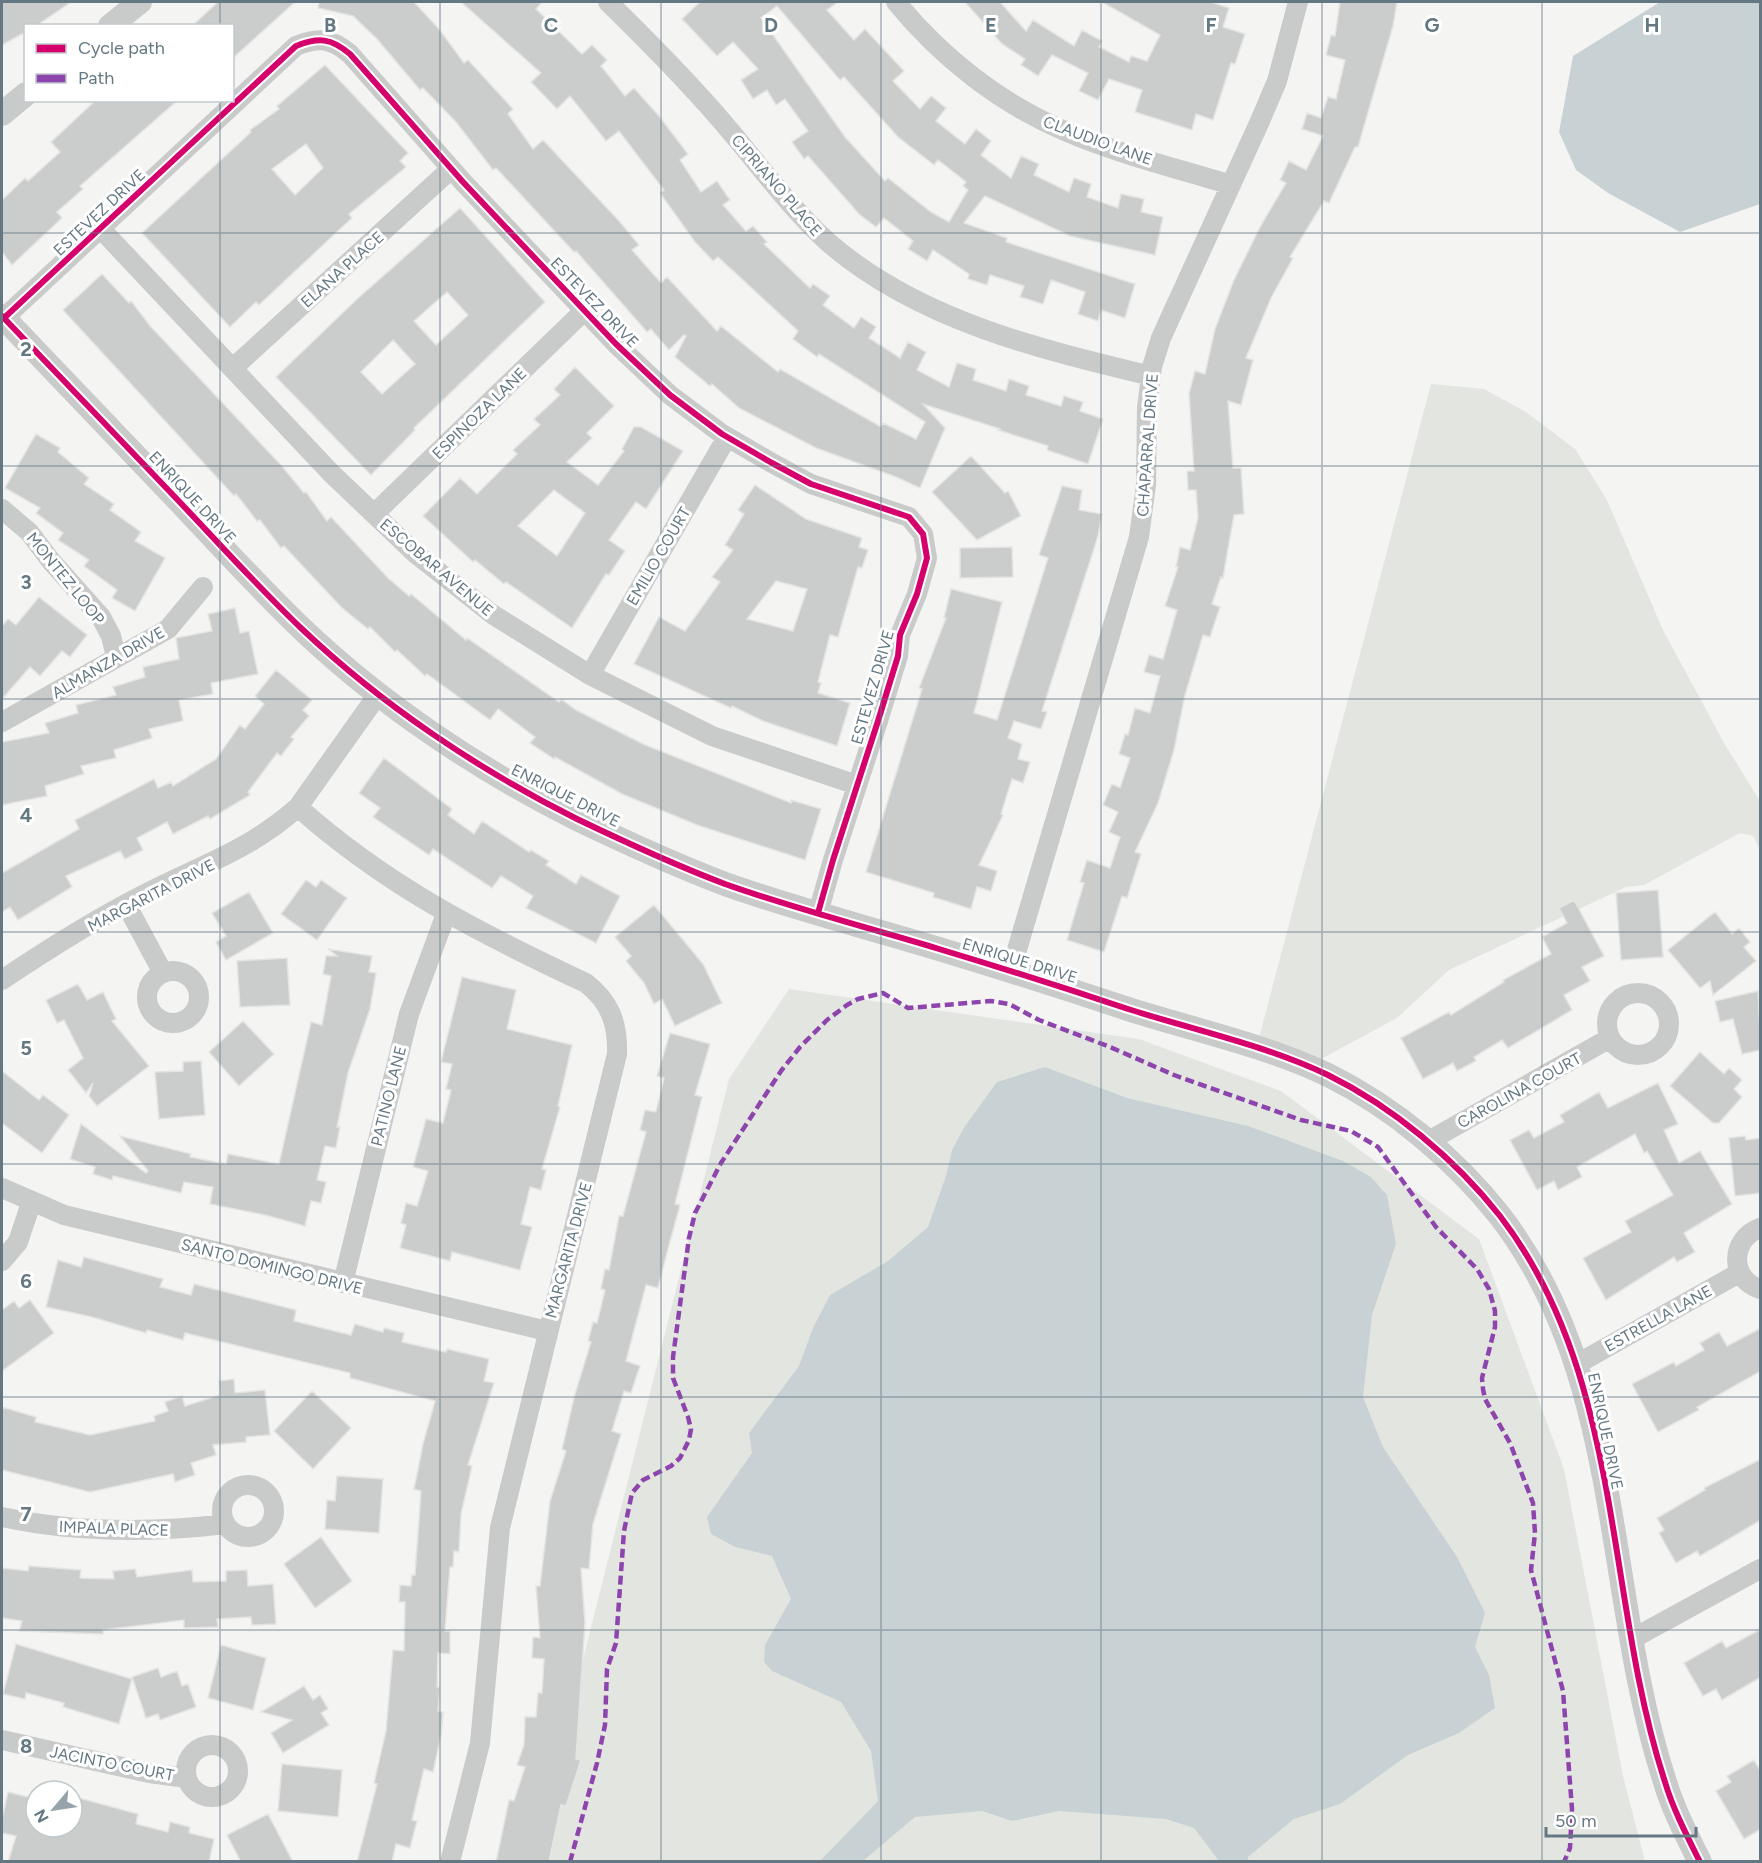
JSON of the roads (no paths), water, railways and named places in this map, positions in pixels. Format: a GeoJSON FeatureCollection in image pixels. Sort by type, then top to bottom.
{"type":"FeatureCollection","features":[{"type":"Feature","properties":{"kind":"street"},"geometry":{"type":"LineString","coordinates":[[112,24],[140,2]]}},
{"type":"Feature","properties":{"kind":"street","name":"CIPRIANO PLACE"},"geometry":{"type":"LineString","coordinates":[[608,2],[709,107],[797,213],[830,244],[869,273],[932,309],[968,323],[1060,352],[1151,376]]}},
{"type":"Feature","properties":{"kind":"street","name":"CLAUDIO LANE"},"geometry":{"type":"LineString","coordinates":[[896,2],[943,53],[981,83],[1020,109],[1066,131],[1231,185]]}},
{"type":"Feature","properties":{"kind":"street","name":"CHAPARRAL DRIVE"},"geometry":{"type":"LineString","coordinates":[[1011,970],[1139,537],[1146,485],[1145,441],[1151,376],[1161,338],[1277,81],[1299,2]]}},
{"type":"Feature","properties":{"kind":"street","name":"ESTEVEZ DRIVE"},"geometry":{"type":"LineString","coordinates":[[2,317],[101,229],[296,45],[323,38],[337,43],[350,54],[452,170],[584,311],[670,395],[727,437],[811,484],[909,517],[922,534],[926,545],[925,565],[917,594],[900,635],[891,678],[818,913]]}},
{"type":"Feature","properties":{"kind":"street"},"geometry":{"type":"LineString","coordinates":[[2,114],[24,96]]}},
{"type":"Feature","properties":{"kind":"street","name":"ELANA PLACE"},"geometry":{"type":"LineString","coordinates":[[233,368],[452,170]]}},
{"type":"Feature","properties":{"kind":"street","name":"ESCOBAR AVENUE"},"geometry":{"type":"LineString","coordinates":[[101,229],[331,473],[416,554],[492,615],[590,675],[712,736],[857,785]]}},
{"type":"Feature","properties":{"kind":"street","name":"ESPINOZA LANE"},"geometry":{"type":"LineString","coordinates":[[374,514],[584,311]]}},
{"type":"Feature","properties":{"kind":"street","name":"ENRIQUE DRIVE"},"geometry":{"type":"LineString","coordinates":[[2,317],[306,634],[379,693],[453,747],[506,780],[577,819],[722,883],[1011,970],[1263,1050],[1326,1074],[1362,1094],[1427,1142],[1477,1188],[1527,1255],[1546,1288],[1577,1364],[1601,1468],[1652,1734],[1666,1786],[1700,1862]]}},
{"type":"Feature","properties":{"kind":"street","name":"EMILIO COURT"},"geometry":{"type":"LineString","coordinates":[[590,675],[727,437]]}},
{"type":"Feature","properties":{"kind":"street","name":"MONTEZ LOOP"},"geometry":{"type":"LineString","coordinates":[[2,509],[29,532],[51,561],[101,617],[111,636],[116,657]]}},
{"type":"Feature","properties":{"kind":"street","name":"ALMANZA DRIVE"},"geometry":{"type":"LineString","coordinates":[[2,722],[168,629],[202,587]]}},
{"type":"Feature","properties":{"kind":"street","name":"MARGARITA DRIVE"},"geometry":{"type":"LineString","coordinates":[[2,980],[37,956],[126,904],[255,841],[298,807],[379,693]]}},
{"type":"Feature","properties":{"kind":"street","name":"MARGARITA DRIVE"},"geometry":{"type":"LineString","coordinates":[[298,807],[328,834],[362,859],[446,914],[586,983],[601,995],[611,1011],[618,1033],[617,1054],[500,1528],[480,1743],[450,1862]]}},
{"type":"Feature","properties":{"kind":"street"},"geometry":{"type":"LineString","coordinates":[[126,904],[163,973]]}},
{"type":"Feature","properties":{"kind":"street","name":"PATINO LANE"},"geometry":{"type":"LineString","coordinates":[[343,1283],[410,1014],[446,914]]}},
{"type":"Feature","properties":{"kind":"street","name":"CAROLINA COURT"},"geometry":{"type":"LineString","coordinates":[[1427,1142],[1610,1038]]}},
{"type":"Feature","properties":{"kind":"street","name":"SANTO DOMINGO DRIVE"},"geometry":{"type":"LineString","coordinates":[[2,1188],[31,1203],[64,1215],[547,1331]]}},
{"type":"Feature","properties":{"kind":"street"},"geometry":{"type":"LineString","coordinates":[[2,1261],[18,1242],[31,1203]]}},
{"type":"Feature","properties":{"kind":"street"},"geometry":{"type":"LineString","coordinates":[[1761,1228],[1749,1233],[1742,1241],[1736,1262],[1745,1281],[1761,1289]]}},
{"type":"Feature","properties":{"kind":"street","name":"ESTRELLA LANE"},"geometry":{"type":"LineString","coordinates":[[1577,1364],[1739,1272]]}},
{"type":"Feature","properties":{"kind":"street","name":"IMPALA PLACE"},"geometry":{"type":"LineString","coordinates":[[2,1518],[86,1530],[176,1530],[226,1524]]}},
{"type":"Feature","properties":{"kind":"street"},"geometry":{"type":"LineString","coordinates":[[1632,1639],[1761,1569]]}},
{"type":"Feature","properties":{"kind":"street","name":"JACINTO COURT"},"geometry":{"type":"LineString","coordinates":[[2,1740],[150,1773],[187,1778]]}}]}
